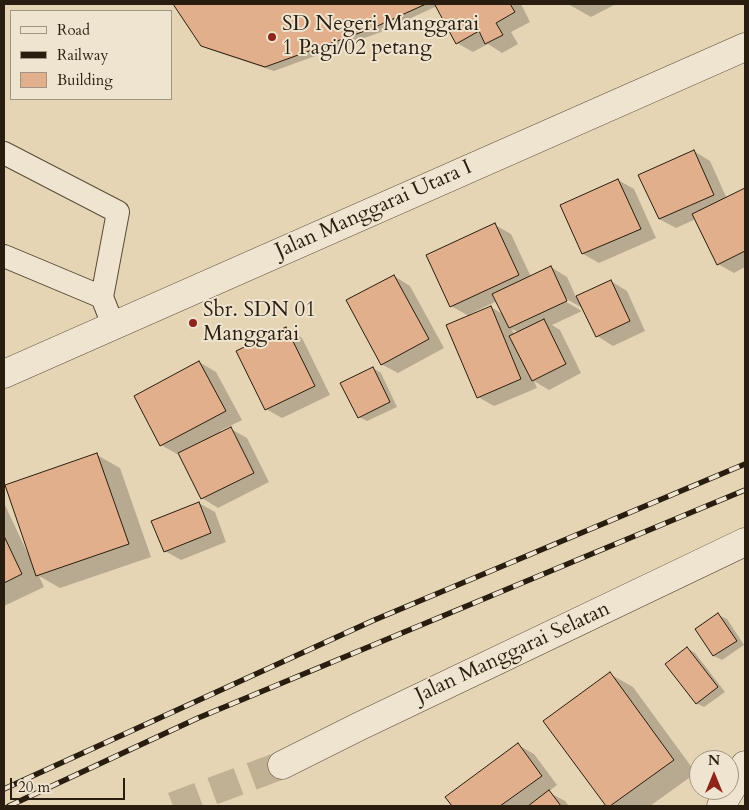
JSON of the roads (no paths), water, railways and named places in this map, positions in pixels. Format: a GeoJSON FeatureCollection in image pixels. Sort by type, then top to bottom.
{"type":"FeatureCollection","features":[{"type":"Feature","properties":{"kind":"street","name":"Jalan Manggarai Utara I"},"geometry":{"type":"LineString","coordinates":[[4,374],[745,47]]}},
{"type":"Feature","properties":{"kind":"street","name":"Jalan Manggarai Selatan"},"geometry":{"type":"LineString","coordinates":[[282,765],[367,722],[745,542]]}},
{"type":"Feature","properties":{"kind":"street"},"geometry":{"type":"LineString","coordinates":[[721,806],[745,765]]}},
{"type":"Feature","properties":{"kind":"lane"},"geometry":{"type":"LineString","coordinates":[[4,153],[118,212],[102,297],[113,325]]}},
{"type":"Feature","properties":{"kind":"lane"},"geometry":{"type":"LineString","coordinates":[[4,256],[102,297]]}},
{"type":"Feature","properties":{"kind":"tunnel"},"geometry":{"type":"LineString","coordinates":[[173,806],[282,765]]}},
{"type":"Feature","properties":{"kind":"railway"},"geometry":{"type":"LineString","coordinates":[[4,789],[372,621],[745,464]]}},
{"type":"Feature","properties":{"kind":"railway"},"geometry":{"type":"LineString","coordinates":[[9,806],[198,718],[745,490]]}},
{"type":"Feature","properties":{"kind":"place","name":"SD Negeri Manggarai 1 Pagi/02 petang"},"geometry":{"type":"Point","coordinates":[272,37]}},
{"type":"Feature","properties":{"kind":"place","name":"Sbr. SDN 01 Manggarai"},"geometry":{"type":"Point","coordinates":[193,323]}}]}
